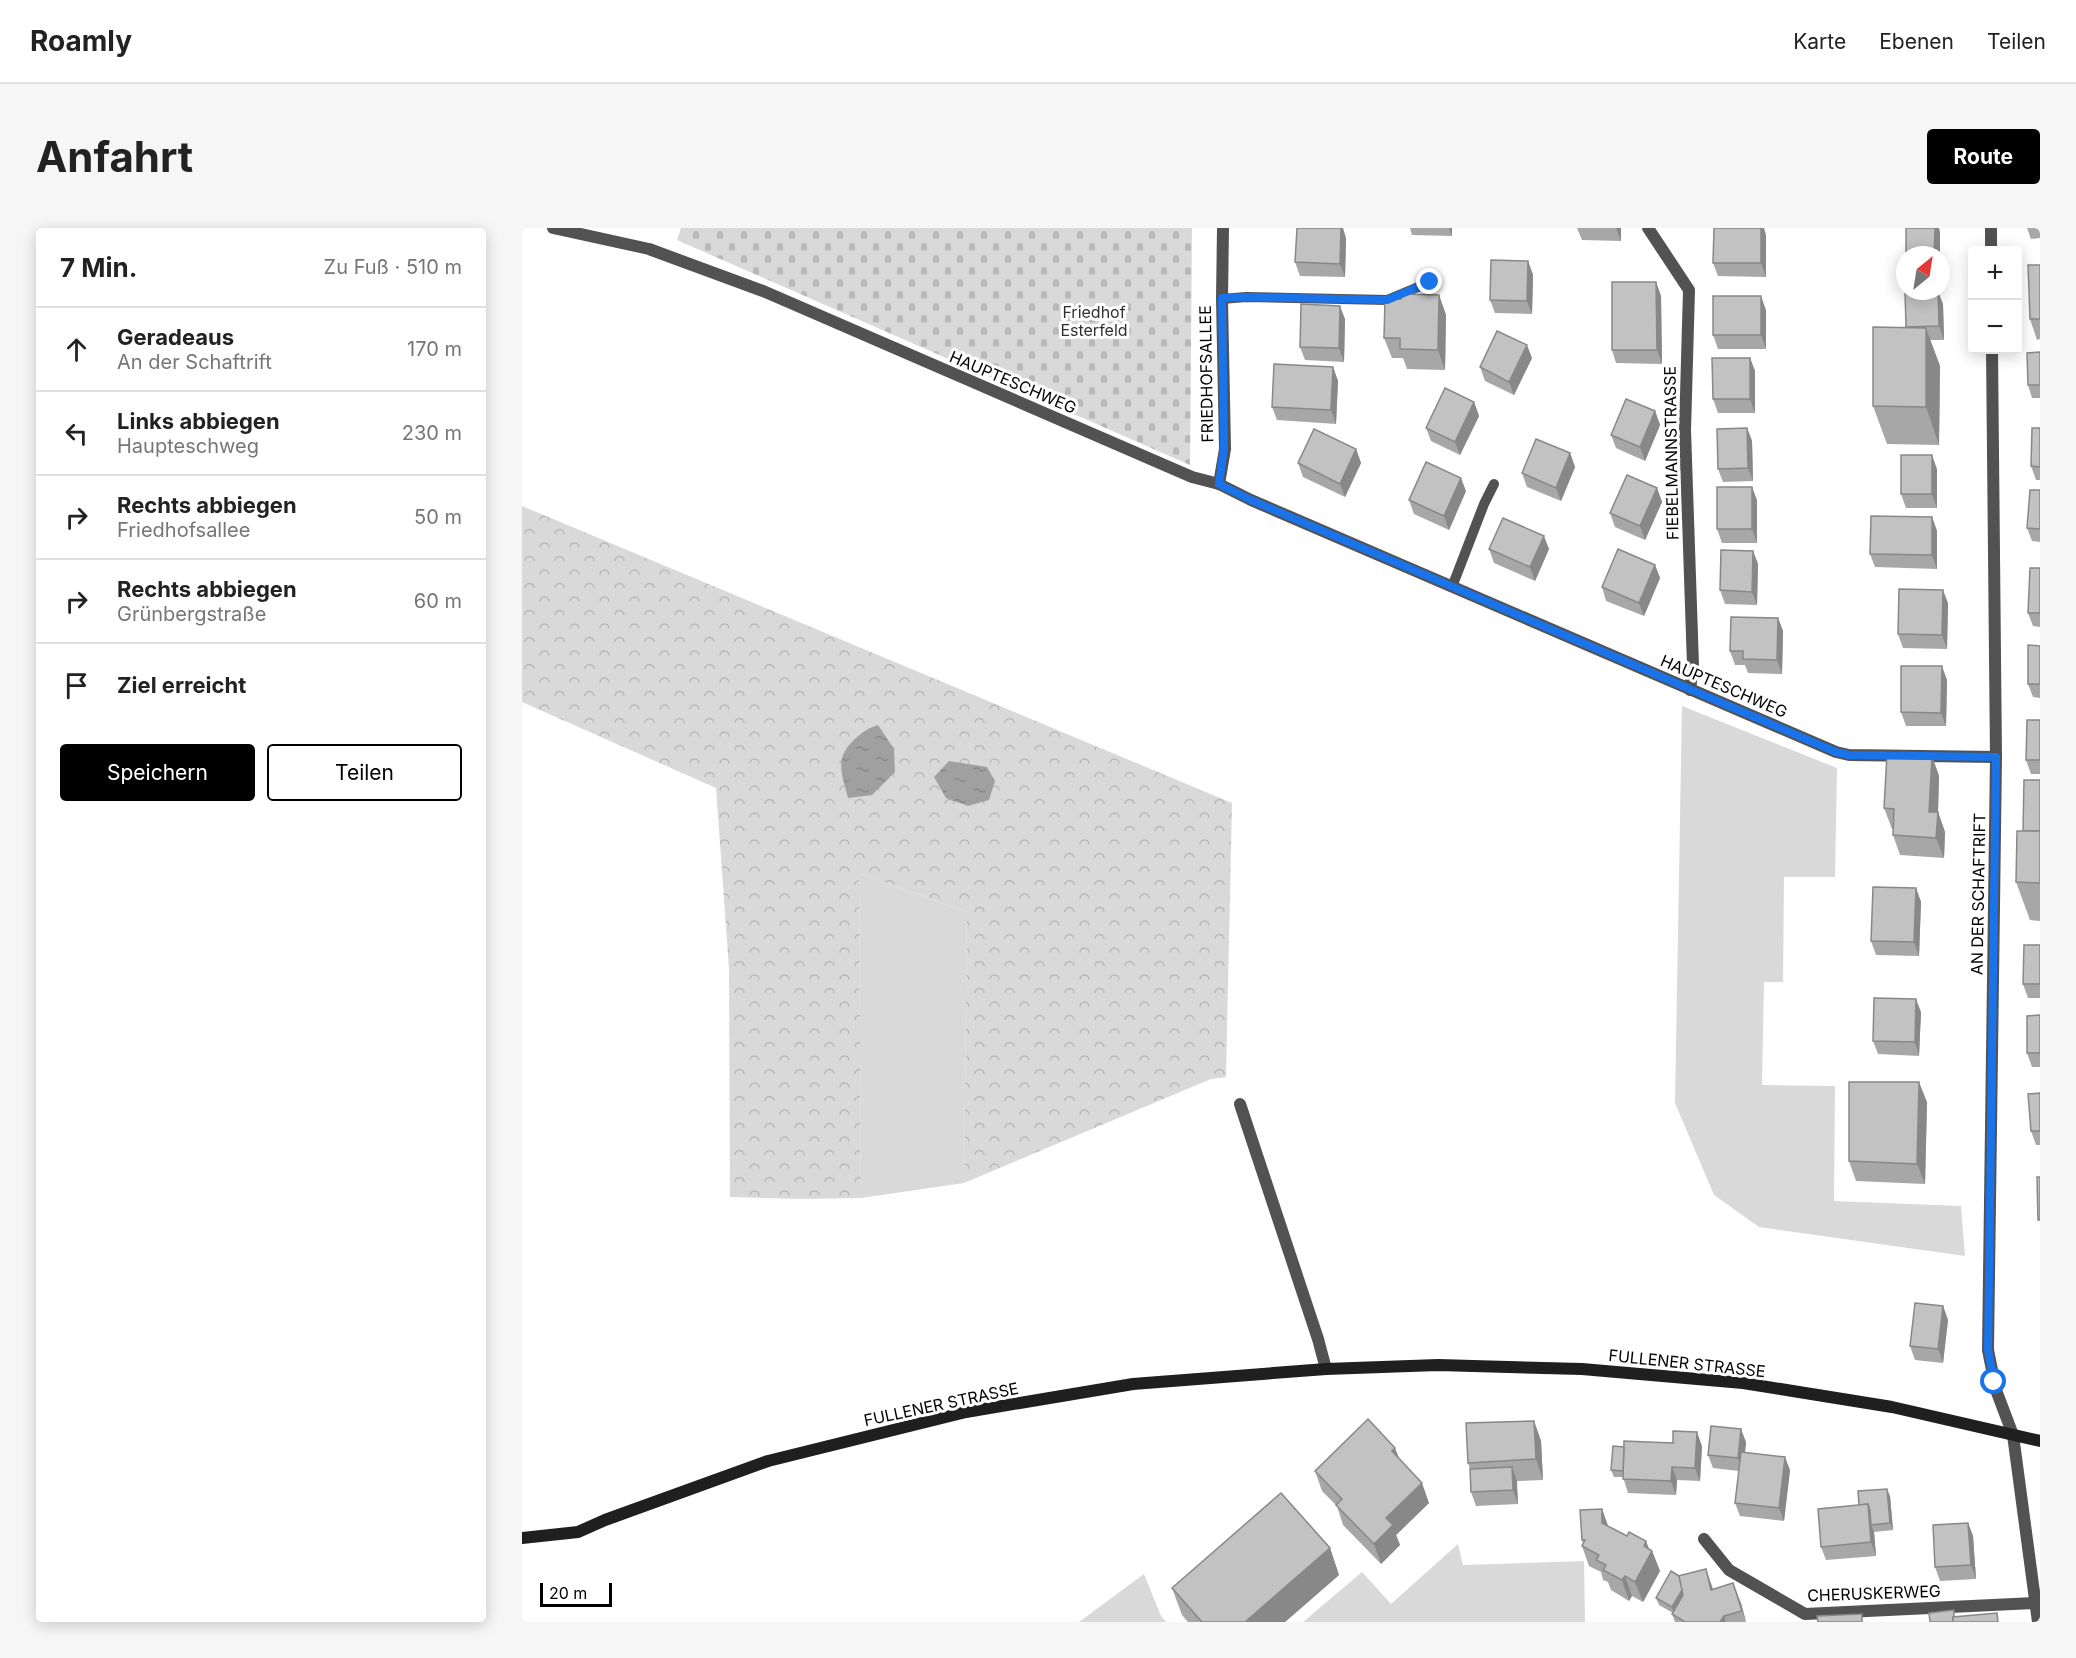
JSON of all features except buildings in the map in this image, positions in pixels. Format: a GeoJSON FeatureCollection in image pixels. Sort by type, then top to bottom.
{"type":"FeatureCollection","features":[{"type":"Feature","properties":{"kind":"main road","name":"FULLENER STRASSE"},"geometry":{"type":"LineString","coordinates":[[522,1538],[578,1532],[768,1461],[966,1412],[1133,1384],[1326,1369],[1438,1365],[1560,1369],[1743,1383],[1892,1407],[2040,1441]]}},
{"type":"Feature","properties":{"kind":"street","name":"HAUPTESCHWEG"},"geometry":{"type":"LineString","coordinates":[[554,228],[649,249],[763,291],[1192,477],[1219,484],[1251,500],[1836,752],[1849,755],[1996,757]]}},
{"type":"Feature","properties":{"kind":"street","name":"FRIEDHOFSALLEE"},"geometry":{"type":"LineString","coordinates":[[1219,484],[1224,448],[1223,228]]}},
{"type":"Feature","properties":{"kind":"street","name":"FIEBELMANNSTRASSE"},"geometry":{"type":"LineString","coordinates":[[1648,228],[1689,290],[1685,430],[1693,665],[1690,690]]}},
{"type":"Feature","properties":{"kind":"street"},"geometry":{"type":"LineString","coordinates":[[1991,228],[1991,246]]}},
{"type":"Feature","properties":{"kind":"street","name":"AN DER SCHAFTRIFT"},"geometry":{"type":"LineString","coordinates":[[1992,354],[1996,757],[1988,1350],[1996,1390],[2013,1435],[2038,1622]]}},
{"type":"Feature","properties":{"kind":"street"},"geometry":{"type":"LineString","coordinates":[[1240,1104],[1326,1369]]}},
{"type":"Feature","properties":{"kind":"street","name":"CHERUSKERWEG"},"geometry":{"type":"LineString","coordinates":[[1704,1539],[1729,1570],[1805,1614],[2035,1603]]}},
{"type":"Feature","properties":{"kind":"lane"},"geometry":{"type":"LineString","coordinates":[[1222,298],[1387,300],[1430,282]]}},
{"type":"Feature","properties":{"kind":"lane"},"geometry":{"type":"LineString","coordinates":[[1452,587],[1494,484]]}},
{"type":"Feature","properties":{"kind":"green space","name":"Friedhof Esterfeld"},"geometry":{"type":"Polygon","coordinates":[[[681,228],[1192,228],[1190,465],[677,240],[681,228]]]}},
{"type":"Feature","properties":{"kind":"green space"},"geometry":{"type":"Polygon","coordinates":[[[522,506],[1232,803],[1226,1077],[1211,1079],[964,1183],[967,912],[859,873],[861,1198],[730,1197],[729,969],[716,788],[522,702],[522,506]]]}},
{"type":"Feature","properties":{"kind":"green space"},"geometry":{"type":"Polygon","coordinates":[[[1682,706],[1837,768],[1835,877],[1784,877],[1783,982],[1764,982],[1762,1085],[1835,1086],[1834,1201],[1961,1206],[1965,1256],[1759,1227],[1714,1195],[1675,1103],[1682,706]]]}},
{"type":"Feature","properties":{"kind":"green space"},"geometry":{"type":"Polygon","coordinates":[[[859,873],[967,912],[964,1183],[861,1198],[859,873]]]}},
{"type":"Feature","properties":{"kind":"green space"},"geometry":{"type":"Polygon","coordinates":[[[1458,1544],[1463,1565],[1584,1561],[1585,1622],[1303,1622],[1362,1572],[1391,1604],[1458,1544]]]}},
{"type":"Feature","properties":{"kind":"green space"},"geometry":{"type":"Polygon","coordinates":[[[1144,1574],[1161,1616],[1166,1622],[1079,1622],[1144,1574]]]}},
{"type":"Feature","properties":{"kind":"water"},"geometry":{"type":"Polygon","coordinates":[[[878,725],[894,749],[895,772],[872,795],[848,798],[842,772],[842,758],[850,744],[860,735],[878,725]]]}},
{"type":"Feature","properties":{"kind":"water"},"geometry":{"type":"Polygon","coordinates":[[[949,761],[987,767],[995,781],[989,800],[968,806],[946,798],[934,777],[949,761]]]}},
{"type":"Feature","properties":{"kind":"route"},"geometry":{"type":"LineString","coordinates":[[1430,282],[1387,300],[1222,298],[1224,448],[1219,484],[1251,500],[1836,752],[1849,755],[1996,757],[1988,1350],[1994,1382]]}}]}
